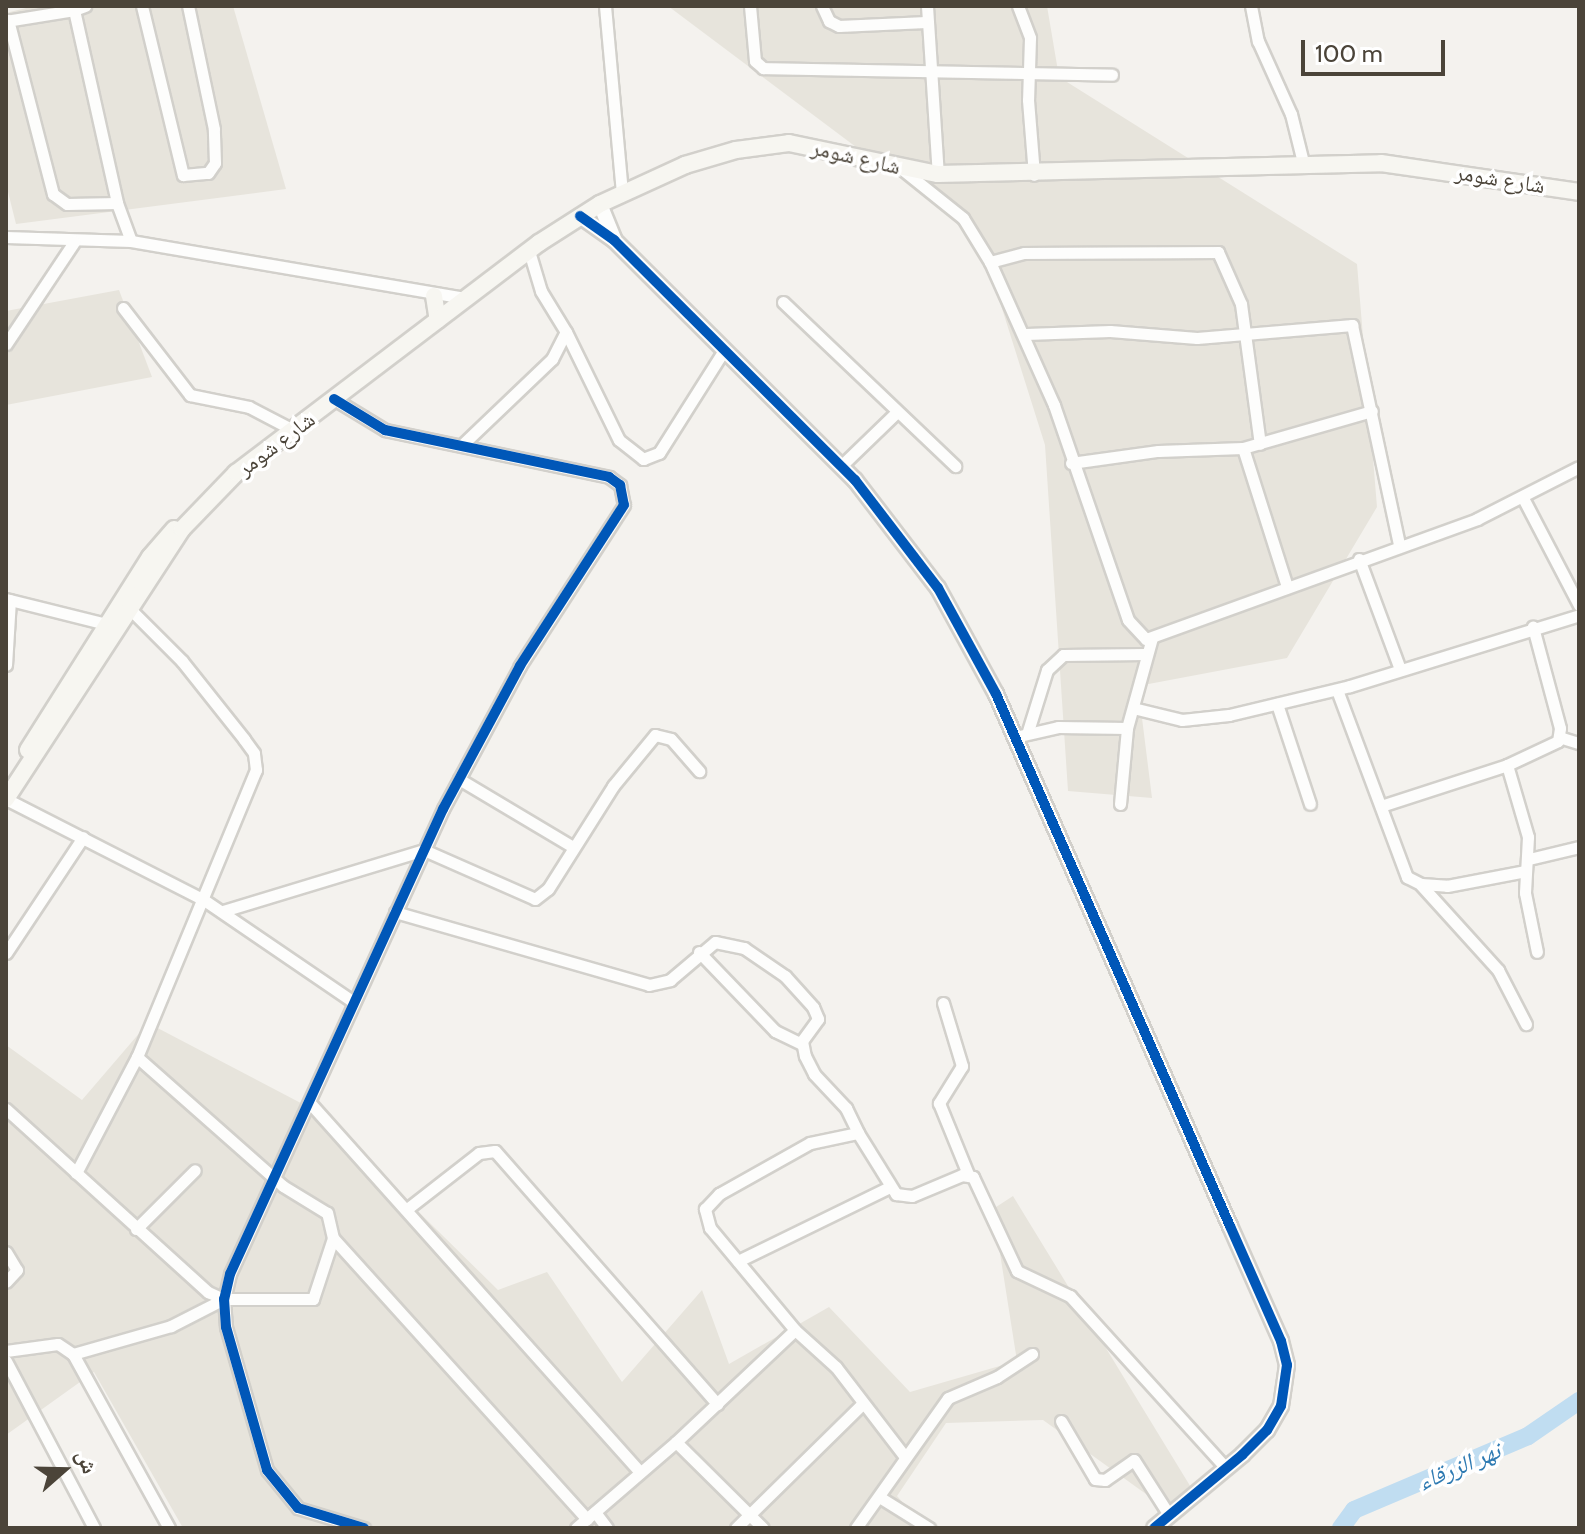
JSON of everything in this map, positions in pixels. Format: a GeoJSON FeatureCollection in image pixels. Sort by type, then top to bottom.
{"type":"FeatureCollection","features":[{"type":"Feature","properties":{"kind":"main road","name":"شارع شومر"},"geometry":{"type":"LineString","coordinates":[[6,799],[162,540],[236,473],[529,251],[622,192],[708,157],[789,143],[938,174],[1034,175],[1303,162],[1398,164],[1579,192]]}},
{"type":"Feature","properties":{"kind":"main road"},"geometry":{"type":"LineString","coordinates":[[434,296],[438,320]]}},
{"type":"Feature","properties":{"kind":"main road","name":"شارع شومر"},"geometry":{"type":"LineString","coordinates":[[6,784],[113,626],[131,610],[197,511]]}},
{"type":"Feature","properties":{"kind":"street"},"geometry":{"type":"LineString","coordinates":[[142,6],[183,175],[208,173],[215,163],[214,129],[188,6]]}},
{"type":"Feature","properties":{"kind":"street"},"geometry":{"type":"LineString","coordinates":[[605,6],[622,192]]}},
{"type":"Feature","properties":{"kind":"street"},"geometry":{"type":"LineString","coordinates":[[750,6],[755,61],[763,68],[1112,75]]}},
{"type":"Feature","properties":{"kind":"street"},"geometry":{"type":"LineString","coordinates":[[822,6],[829,21],[839,26],[926,22]]}},
{"type":"Feature","properties":{"kind":"street"},"geometry":{"type":"LineString","coordinates":[[927,6],[938,174]]}},
{"type":"Feature","properties":{"kind":"street"},"geometry":{"type":"LineString","coordinates":[[1018,6],[1030,38],[1034,175]]}},
{"type":"Feature","properties":{"kind":"street"},"geometry":{"type":"LineString","coordinates":[[1251,6],[1258,41],[1285,98],[1303,162]]}},
{"type":"Feature","properties":{"kind":"street"},"geometry":{"type":"LineString","coordinates":[[117,203],[67,204],[53,194],[7,20],[80,8],[117,203],[131,241]]}},
{"type":"Feature","properties":{"kind":"street"},"geometry":{"type":"LineString","coordinates":[[900,168],[963,218],[990,262],[1026,334],[1128,620],[1137,634],[1152,638],[1399,545],[1523,498],[1579,467]]}},
{"type":"Feature","properties":{"kind":"street"},"geometry":{"type":"LineString","coordinates":[[600,204],[614,240]]}},
{"type":"Feature","properties":{"kind":"street"},"geometry":{"type":"LineString","coordinates":[[580,216],[614,240],[841,466],[938,588],[1022,734],[1281,1341],[1287,1365],[1281,1406],[1267,1430],[1154,1528]]}},
{"type":"Feature","properties":{"kind":"street"},"geometry":{"type":"LineString","coordinates":[[6,237],[74,242],[131,241],[242,263],[341,273],[434,296],[466,298]]}},
{"type":"Feature","properties":{"kind":"street"},"geometry":{"type":"LineString","coordinates":[[6,344],[74,242]]}},
{"type":"Feature","properties":{"kind":"street"},"geometry":{"type":"LineString","coordinates":[[990,262],[1024,253],[1213,250],[1227,262],[1241,304],[1260,444]]}},
{"type":"Feature","properties":{"kind":"street"},"geometry":{"type":"LineString","coordinates":[[529,251],[541,291],[566,332],[619,440],[643,459],[659,453],[724,350]]}},
{"type":"Feature","properties":{"kind":"street"},"geometry":{"type":"LineString","coordinates":[[783,302],[955,466]]}},
{"type":"Feature","properties":{"kind":"street"},"geometry":{"type":"LineString","coordinates":[[123,308],[190,395],[249,407],[293,430]]}},
{"type":"Feature","properties":{"kind":"street"},"geometry":{"type":"LineString","coordinates":[[1026,334],[1244,334],[1352,325],[1399,545]]}},
{"type":"Feature","properties":{"kind":"street"},"geometry":{"type":"LineString","coordinates":[[463,444],[552,359],[566,332]]}},
{"type":"Feature","properties":{"kind":"street"},"geometry":{"type":"LineString","coordinates":[[334,399],[385,430],[609,477],[620,485],[624,505],[520,666],[459,779],[352,1001],[310,1103],[235,1260],[224,1299],[251,1426],[273,1481],[298,1508],[364,1528]]}},
{"type":"Feature","properties":{"kind":"street"},"geometry":{"type":"LineString","coordinates":[[1071,463],[1158,451],[1243,448],[1372,411]]}},
{"type":"Feature","properties":{"kind":"street"},"geometry":{"type":"LineString","coordinates":[[841,466],[897,412]]}},
{"type":"Feature","properties":{"kind":"street"},"geometry":{"type":"LineString","coordinates":[[1243,448],[1287,587]]}},
{"type":"Feature","properties":{"kind":"street"},"geometry":{"type":"LineString","coordinates":[[1523,498],[1579,605]]}},
{"type":"Feature","properties":{"kind":"street"},"geometry":{"type":"LineString","coordinates":[[1359,559],[1400,669]]}},
{"type":"Feature","properties":{"kind":"street"},"geometry":{"type":"LineString","coordinates":[[6,665],[8,599],[113,626]]}},
{"type":"Feature","properties":{"kind":"street"},"geometry":{"type":"LineString","coordinates":[[76,1173],[137,1057],[256,770],[254,753],[182,661],[131,610]]}},
{"type":"Feature","properties":{"kind":"street"},"geometry":{"type":"LineString","coordinates":[[1133,708],[1199,720],[1277,704],[1337,690],[1579,615]]}},
{"type":"Feature","properties":{"kind":"street"},"geometry":{"type":"LineString","coordinates":[[1533,627],[1559,737]]}},
{"type":"Feature","properties":{"kind":"street"},"geometry":{"type":"LineString","coordinates":[[1120,804],[1127,728],[1152,638]]}},
{"type":"Feature","properties":{"kind":"street"},"geometry":{"type":"LineString","coordinates":[[1022,734],[1047,670],[1063,655],[1146,654]]}},
{"type":"Feature","properties":{"kind":"street"},"geometry":{"type":"LineString","coordinates":[[1337,690],[1401,869],[1421,884],[1498,970],[1526,1024]]}},
{"type":"Feature","properties":{"kind":"street"},"geometry":{"type":"LineString","coordinates":[[1277,704],[1310,804]]}},
{"type":"Feature","properties":{"kind":"street"},"geometry":{"type":"LineString","coordinates":[[1022,734],[1127,728]]}},
{"type":"Feature","properties":{"kind":"street"},"geometry":{"type":"LineString","coordinates":[[223,911],[424,850],[531,900],[548,889],[573,847],[655,735],[671,739],[699,771]]}},
{"type":"Feature","properties":{"kind":"street"},"geometry":{"type":"LineString","coordinates":[[1559,737],[1579,743]]}},
{"type":"Feature","properties":{"kind":"street"},"geometry":{"type":"LineString","coordinates":[[1381,806],[1507,765],[1552,746],[1559,737]]}},
{"type":"Feature","properties":{"kind":"street"},"geometry":{"type":"LineString","coordinates":[[1507,765],[1526,828],[1528,865],[1525,893],[1537,952]]}},
{"type":"Feature","properties":{"kind":"street"},"geometry":{"type":"LineString","coordinates":[[459,779],[573,847]]}},
{"type":"Feature","properties":{"kind":"street"},"geometry":{"type":"LineString","coordinates":[[6,799],[223,911],[352,1001]]}},
{"type":"Feature","properties":{"kind":"street"},"geometry":{"type":"LineString","coordinates":[[6,953],[83,837]]}},
{"type":"Feature","properties":{"kind":"street"},"geometry":{"type":"LineString","coordinates":[[1421,884],[1456,885],[1579,847]]}},
{"type":"Feature","properties":{"kind":"street"},"geometry":{"type":"LineString","coordinates":[[395,912],[649,985],[670,980],[699,952],[715,942],[732,943],[785,976],[817,1014],[802,1044]]}},
{"type":"Feature","properties":{"kind":"street"},"geometry":{"type":"LineString","coordinates":[[699,952],[775,1031],[802,1044],[814,1074],[846,1108],[888,1188],[912,1196],[968,1174]]}},
{"type":"Feature","properties":{"kind":"street"},"geometry":{"type":"LineString","coordinates":[[943,1003],[962,1066],[939,1103],[968,1174],[986,1197],[1017,1271],[1077,1302],[1226,1468]]}},
{"type":"Feature","properties":{"kind":"street"},"geometry":{"type":"LineString","coordinates":[[137,1057],[274,1178],[323,1208],[333,1238],[591,1516],[607,1528]]}},
{"type":"Feature","properties":{"kind":"street"},"geometry":{"type":"LineString","coordinates":[[310,1103],[640,1472]]}},
{"type":"Feature","properties":{"kind":"street"},"geometry":{"type":"LineString","coordinates":[[6,1109],[191,1280],[224,1299]]}},
{"type":"Feature","properties":{"kind":"street"},"geometry":{"type":"LineString","coordinates":[[858,1133],[810,1143],[711,1199],[705,1209],[707,1223],[795,1330],[836,1367],[905,1457]]}},
{"type":"Feature","properties":{"kind":"street"},"geometry":{"type":"LineString","coordinates":[[407,1209],[479,1153],[495,1151],[717,1404]]}},
{"type":"Feature","properties":{"kind":"street"},"geometry":{"type":"LineString","coordinates":[[136,1229],[195,1170]]}},
{"type":"Feature","properties":{"kind":"street"},"geometry":{"type":"LineString","coordinates":[[738,1261],[888,1188]]}},
{"type":"Feature","properties":{"kind":"street"},"geometry":{"type":"LineString","coordinates":[[73,1354],[156,1331],[224,1299],[313,1299],[333,1238]]}},
{"type":"Feature","properties":{"kind":"street"},"geometry":{"type":"LineString","coordinates":[[6,1252],[17,1270],[6,1282]]}},
{"type":"Feature","properties":{"kind":"street"},"geometry":{"type":"LineString","coordinates":[[576,1528],[676,1442],[795,1330]]}},
{"type":"Feature","properties":{"kind":"street"},"geometry":{"type":"LineString","coordinates":[[6,1351],[50,1343],[73,1354],[169,1528]]}},
{"type":"Feature","properties":{"kind":"street"},"geometry":{"type":"LineString","coordinates":[[856,1528],[881,1498],[905,1457],[948,1398],[997,1377],[1032,1354]]}},
{"type":"Feature","properties":{"kind":"street"},"geometry":{"type":"LineString","coordinates":[[6,1361],[94,1528]]}},
{"type":"Feature","properties":{"kind":"street"},"geometry":{"type":"LineString","coordinates":[[736,1528],[863,1403]]}},
{"type":"Feature","properties":{"kind":"street"},"geometry":{"type":"LineString","coordinates":[[1061,1421],[1095,1479],[1105,1480],[1134,1460],[1169,1515]]}},
{"type":"Feature","properties":{"kind":"street"},"geometry":{"type":"LineString","coordinates":[[676,1442],[763,1528]]}},
{"type":"Feature","properties":{"kind":"street"},"geometry":{"type":"LineString","coordinates":[[881,1498],[929,1528]]}},
{"type":"Feature","properties":{"kind":"shaded area"},"geometry":{"type":"Polygon","coordinates":[[[34,6],[233,6],[286,189],[16,224],[6,184],[6,13],[34,6]]]}},
{"type":"Feature","properties":{"kind":"shaded area"},"geometry":{"type":"Polygon","coordinates":[[[668,6],[1047,6],[1059,77],[1357,264],[1377,507],[1287,658],[1138,686],[1152,798],[1068,791],[1045,445],[977,229],[860,150],[668,6]]]}},
{"type":"Feature","properties":{"kind":"shaded area"},"geometry":{"type":"Polygon","coordinates":[[[119,290],[152,377],[6,405],[6,311],[119,290]]]}},
{"type":"Feature","properties":{"kind":"shaded area"},"geometry":{"type":"Polygon","coordinates":[[[148,1023],[316,1111],[498,1290],[547,1272],[622,1382],[702,1290],[729,1364],[829,1307],[910,1392],[1017,1361],[993,1209],[1013,1196],[1192,1489],[1171,1512],[1043,1420],[946,1423],[897,1496],[925,1528],[183,1528],[94,1372],[6,1435],[6,1045],[82,1100],[148,1023]]]}},
{"type":"Feature","properties":{"kind":"waterway","name":"نهر الزرقاء"},"geometry":{"type":"LineString","coordinates":[[1341,1528],[1354,1510],[1528,1436],[1579,1401]]}},
{"type":"Feature","properties":{"kind":"cycle path"},"geometry":{"type":"LineString","coordinates":[[580,216],[614,240],[855,480],[938,588],[996,694],[1281,1341],[1287,1365],[1281,1406],[1267,1430],[1242,1455],[1154,1528]]}},
{"type":"Feature","properties":{"kind":"cycle path"},"geometry":{"type":"LineString","coordinates":[[334,399],[385,430],[609,477],[620,485],[624,505],[520,666],[443,809],[230,1274],[224,1299],[226,1327],[267,1470],[298,1508],[364,1528]]}}]}
